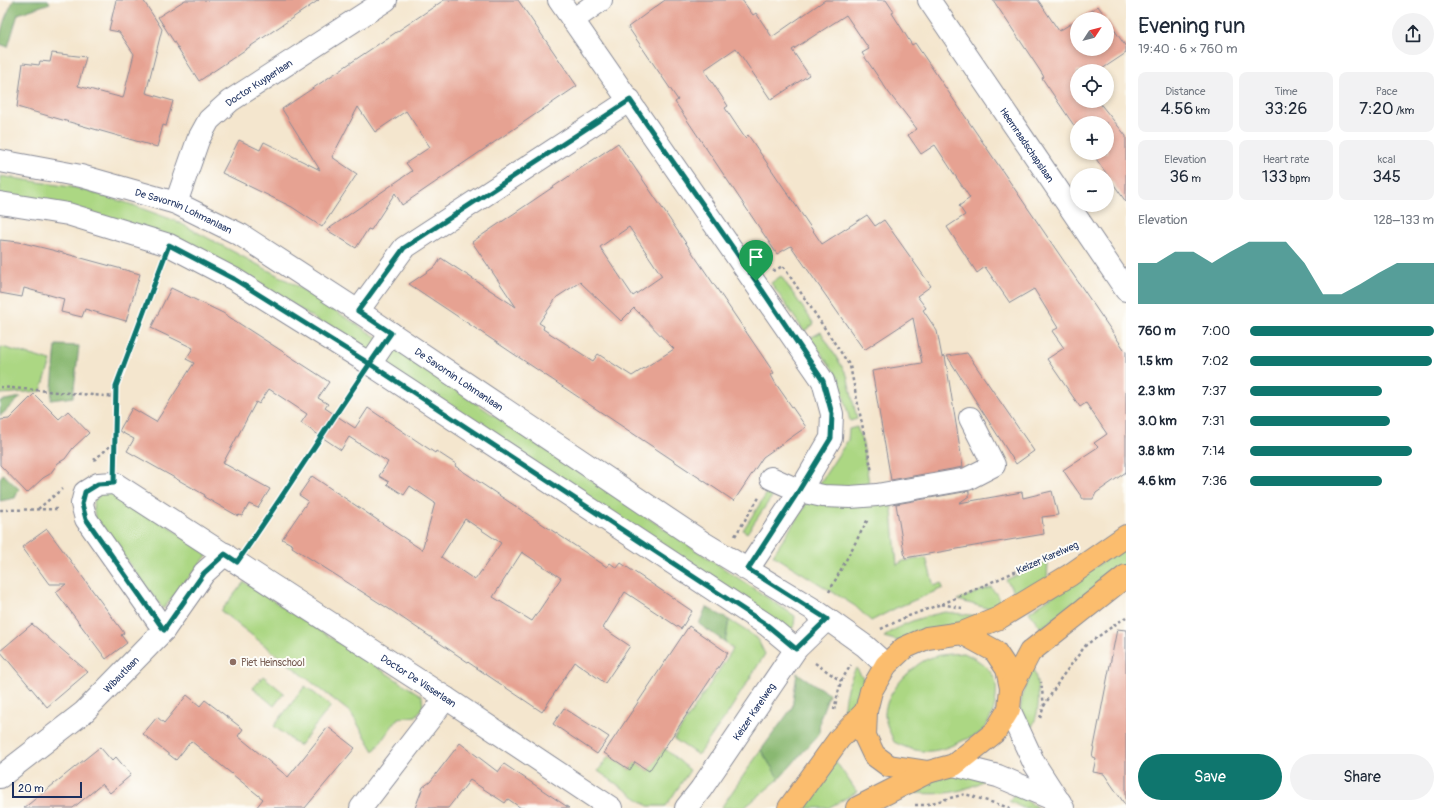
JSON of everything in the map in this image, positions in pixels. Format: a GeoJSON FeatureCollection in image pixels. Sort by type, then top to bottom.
{"type":"FeatureCollection","features":[{"type":"Feature","properties":{"kind":"main road"},"geometry":{"type":"LineString","coordinates":[[928,772],[889,766],[874,755],[865,736],[866,711],[871,691],[886,665],[904,648],[927,638],[962,633],[999,618],[1016,609],[1070,576],[1126,536]]}},
{"type":"Feature","properties":{"kind":"main road"},"geometry":{"type":"LineString","coordinates":[[857,808],[928,772],[954,765],[994,732],[1030,652],[1126,576]]}},
{"type":"Feature","properties":{"kind":"main road"},"geometry":{"type":"LineString","coordinates":[[962,633],[995,651],[1007,669],[1010,698]]}},
{"type":"Feature","properties":{"kind":"main road"},"geometry":{"type":"LineString","coordinates":[[789,808],[839,739],[866,711]]}},
{"type":"Feature","properties":{"kind":"street","name":"Doctor Kuyperlaan"},"geometry":{"type":"LineString","coordinates":[[176,203],[198,140],[209,120],[230,101],[386,0]]}},
{"type":"Feature","properties":{"kind":"street"},"geometry":{"type":"LineString","coordinates":[[559,0],[630,100],[823,381],[832,414],[831,438],[800,491],[748,569]]}},
{"type":"Feature","properties":{"kind":"street"},"geometry":{"type":"LineString","coordinates":[[573,20],[601,0]]}},
{"type":"Feature","properties":{"kind":"street","name":"Heemraadschapslaan"},"geometry":{"type":"LineString","coordinates":[[929,0],[1126,290]]}},
{"type":"Feature","properties":{"kind":"street"},"geometry":{"type":"LineString","coordinates":[[358,311],[404,248],[630,100]]}},
{"type":"Feature","properties":{"kind":"street","name":"De Savornin Lohmanlaan"},"geometry":{"type":"LineString","coordinates":[[0,160],[81,176],[176,203],[241,235],[358,311],[723,555],[827,619],[865,646],[886,665]]}},
{"type":"Feature","properties":{"kind":"street"},"geometry":{"type":"LineString","coordinates":[[0,203],[68,214],[169,245],[234,279],[370,364],[767,625],[796,649]]}},
{"type":"Feature","properties":{"kind":"street"},"geometry":{"type":"LineString","coordinates":[[370,364],[391,333]]}},
{"type":"Feature","properties":{"kind":"street"},"geometry":{"type":"LineString","coordinates":[[771,478],[800,491],[823,496],[870,495],[967,479],[994,465],[970,418]]}},
{"type":"Feature","properties":{"kind":"street"},"geometry":{"type":"LineString","coordinates":[[114,483],[98,484],[84,500],[86,519],[164,630]]}},
{"type":"Feature","properties":{"kind":"street","name":"Doctor De Visserlaan"},"geometry":{"type":"LineString","coordinates":[[114,483],[446,698],[611,808]]}},
{"type":"Feature","properties":{"kind":"street","name":"Wibautlaan"},"geometry":{"type":"LineString","coordinates":[[0,777],[84,712],[164,630],[204,573],[231,558]]}},
{"type":"Feature","properties":{"kind":"street","name":"Keizer Karelweg"},"geometry":{"type":"LineString","coordinates":[[686,808],[796,649],[827,619]]}},
{"type":"Feature","properties":{"kind":"street"},"geometry":{"type":"LineString","coordinates":[[361,808],[446,698]]}},
{"type":"Feature","properties":{"kind":"street"},"geometry":{"type":"LineString","coordinates":[[1010,698],[1034,763],[1062,805]]}},
{"type":"Feature","properties":{"kind":"street"},"geometry":{"type":"LineString","coordinates":[[954,765],[998,776],[1062,805]]}},
{"type":"Feature","properties":{"kind":"path"},"geometry":{"type":"LineString","coordinates":[[114,483],[116,386],[169,245]]}},
{"type":"Feature","properties":{"kind":"path"},"geometry":{"type":"LineString","coordinates":[[231,558],[370,364]]}},
{"type":"Feature","properties":{"kind":"path"},"geometry":{"type":"LineString","coordinates":[[0,387],[116,397]]}},
{"type":"Feature","properties":{"kind":"path"},"geometry":{"type":"LineString","coordinates":[[723,555],[771,478]]}},
{"type":"Feature","properties":{"kind":"path"},"geometry":{"type":"LineString","coordinates":[[0,510],[84,500]]}},
{"type":"Feature","properties":{"kind":"path","name":"Keizer Karelweg"},"geometry":{"type":"LineString","coordinates":[[941,604],[1066,549]]}},
{"type":"Feature","properties":{"kind":"path"},"geometry":{"type":"LineString","coordinates":[[1044,706],[1061,678],[1086,644],[1126,617]]}},
{"type":"Feature","properties":{"kind":"path"},"geometry":{"type":"LineString","coordinates":[[796,649],[841,681]]}},
{"type":"Feature","properties":{"kind":"path"},"geometry":{"type":"LineString","coordinates":[[911,805],[924,805],[965,794],[1010,808]]}},
{"type":"Feature","properties":{"kind":"green space"},"geometry":{"type":"Polygon","coordinates":[[[14,0],[48,0],[50,3],[18,14],[8,47],[0,44],[0,38],[8,11],[14,0]]]}},
{"type":"Feature","properties":{"kind":"green space"},"geometry":{"type":"Polygon","coordinates":[[[0,176],[77,188],[127,203],[176,221],[292,283],[381,340],[795,616],[794,627],[785,632],[283,298],[0,194],[0,176]]]}},
{"type":"Feature","properties":{"kind":"green space"},"geometry":{"type":"Polygon","coordinates":[[[781,276],[814,324],[804,331],[771,283],[781,276]]]}},
{"type":"Feature","properties":{"kind":"green space"},"geometry":{"type":"Polygon","coordinates":[[[821,332],[847,375],[857,419],[850,421],[839,378],[810,338],[821,332]]]}},
{"type":"Feature","properties":{"kind":"green space"},"geometry":{"type":"Polygon","coordinates":[[[56,345],[79,346],[73,397],[51,400],[56,345]]]}},
{"type":"Feature","properties":{"kind":"green space"},"geometry":{"type":"Polygon","coordinates":[[[2,347],[51,361],[41,391],[0,394],[0,348],[2,347]]]}},
{"type":"Feature","properties":{"kind":"green space"},"geometry":{"type":"Polygon","coordinates":[[[21,397],[0,416],[0,401],[21,397]]]}},
{"type":"Feature","properties":{"kind":"green space"},"geometry":{"type":"Polygon","coordinates":[[[857,427],[863,444],[870,490],[891,501],[897,565],[903,561],[926,558],[934,586],[941,583],[943,588],[896,608],[871,621],[855,606],[773,555],[848,440],[849,429],[857,427]]]}},
{"type":"Feature","properties":{"kind":"green space"},"geometry":{"type":"Polygon","coordinates":[[[3,474],[19,489],[15,498],[0,501],[0,478],[3,474]]]}},
{"type":"Feature","properties":{"kind":"green space"},"geometry":{"type":"Polygon","coordinates":[[[771,487],[776,491],[747,533],[743,530],[771,487]]]}},
{"type":"Feature","properties":{"kind":"green space"},"geometry":{"type":"Polygon","coordinates":[[[101,491],[121,495],[209,553],[163,609],[95,518],[93,503],[101,491]]]}},
{"type":"Feature","properties":{"kind":"green space"},"geometry":{"type":"Polygon","coordinates":[[[1126,546],[1126,568],[1041,628],[1029,612],[1126,546]]]}},
{"type":"Feature","properties":{"kind":"green space"},"geometry":{"type":"Polygon","coordinates":[[[1048,562],[1047,581],[1019,598],[1006,580],[1048,562]]]}},
{"type":"Feature","properties":{"kind":"green space"},"geometry":{"type":"Polygon","coordinates":[[[244,582],[422,696],[423,707],[416,716],[398,718],[374,751],[351,713],[221,611],[244,582]]]}},
{"type":"Feature","properties":{"kind":"green space"},"geometry":{"type":"Polygon","coordinates":[[[991,587],[1005,606],[998,611],[957,600],[991,587]]]}},
{"type":"Feature","properties":{"kind":"green space"},"geometry":{"type":"Polygon","coordinates":[[[706,607],[729,620],[725,642],[699,624],[706,607]]]}},
{"type":"Feature","properties":{"kind":"green space"},"geometry":{"type":"Polygon","coordinates":[[[945,612],[987,617],[902,642],[884,637],[898,627],[928,616],[945,612]]]}},
{"type":"Feature","properties":{"kind":"green space"},"geometry":{"type":"Polygon","coordinates":[[[729,620],[757,638],[765,654],[728,713],[698,755],[674,739],[733,649],[725,642],[729,620]]]}},
{"type":"Feature","properties":{"kind":"green space"},"geometry":{"type":"Polygon","coordinates":[[[963,653],[973,657],[983,664],[991,673],[996,683],[994,709],[989,722],[981,732],[975,736],[946,748],[937,750],[921,751],[894,742],[887,726],[885,716],[889,699],[900,682],[923,661],[942,655],[963,653]]]}},
{"type":"Feature","properties":{"kind":"green space"},"geometry":{"type":"Polygon","coordinates":[[[856,668],[865,681],[844,724],[846,695],[849,682],[856,668]]]}},
{"type":"Feature","properties":{"kind":"green space"},"geometry":{"type":"Polygon","coordinates":[[[1033,668],[1037,683],[1038,710],[1033,726],[1028,732],[1020,713],[1022,695],[1033,668]]]}},
{"type":"Feature","properties":{"kind":"green space"},"geometry":{"type":"Polygon","coordinates":[[[797,673],[829,694],[820,718],[819,734],[779,779],[761,750],[792,708],[797,673]]]}},
{"type":"Feature","properties":{"kind":"green space"},"geometry":{"type":"Polygon","coordinates":[[[263,676],[284,693],[274,706],[253,688],[263,676]]]}},
{"type":"Feature","properties":{"kind":"green space"},"geometry":{"type":"Polygon","coordinates":[[[305,686],[331,706],[299,746],[274,726],[305,686]]]}},
{"type":"Feature","properties":{"kind":"green space"},"geometry":{"type":"Polygon","coordinates":[[[664,748],[690,770],[666,806],[648,806],[598,771],[609,756],[630,770],[635,762],[649,771],[664,748]]]}},
{"type":"Feature","properties":{"kind":"green space"},"geometry":{"type":"Polygon","coordinates":[[[761,750],[779,779],[744,808],[721,808],[761,750]]]}},
{"type":"Feature","properties":{"kind":"green space"},"geometry":{"type":"Polygon","coordinates":[[[832,756],[857,792],[828,808],[801,808],[832,756]]]}},
{"type":"Feature","properties":{"kind":"green space"},"geometry":{"type":"Polygon","coordinates":[[[963,773],[987,778],[967,788],[947,793],[926,794],[904,792],[935,779],[963,773]]]}},
{"type":"Feature","properties":{"kind":"green space"},"geometry":{"type":"Polygon","coordinates":[[[1015,793],[1038,808],[1023,808],[1009,801],[1015,793]]]}},
{"type":"Feature","properties":{"kind":"building"},"geometry":{"type":"Polygon","coordinates":[[[116,0],[143,0],[162,29],[146,93],[173,101],[166,126],[163,125],[157,147],[17,107],[23,63],[39,65],[40,61],[50,62],[52,53],[86,57],[78,86],[123,98],[134,54],[119,32],[109,30],[116,0]]]}},
{"type":"Feature","properties":{"kind":"building"},"geometry":{"type":"Polygon","coordinates":[[[185,0],[319,0],[199,81],[158,17],[185,0]]]}},
{"type":"Feature","properties":{"kind":"building"},"geometry":{"type":"Polygon","coordinates":[[[444,0],[518,0],[577,86],[402,205],[395,193],[371,230],[368,229],[356,248],[327,230],[412,171],[406,163],[430,147],[406,111],[375,132],[358,107],[332,157],[357,174],[322,227],[292,207],[222,173],[239,140],[260,150],[264,142],[320,170],[282,109],[444,0]]]}},
{"type":"Feature","properties":{"kind":"building"},"geometry":{"type":"Polygon","coordinates":[[[665,0],[742,0],[753,15],[756,13],[772,37],[825,0],[886,0],[894,12],[892,13],[912,45],[915,43],[1126,352],[1126,472],[1096,493],[1093,499],[1083,499],[1063,470],[1098,447],[1094,443],[1107,434],[1086,403],[1080,407],[1047,359],[1064,348],[1052,331],[1058,328],[1034,289],[1010,303],[985,267],[977,273],[947,227],[965,215],[959,206],[970,198],[935,145],[921,154],[908,135],[917,129],[889,93],[862,53],[869,49],[846,15],[792,50],[809,75],[771,100],[736,48],[704,70],[728,106],[725,108],[745,138],[748,135],[822,244],[867,215],[875,226],[884,220],[931,286],[917,296],[926,308],[923,310],[937,331],[942,357],[945,356],[963,467],[891,480],[872,371],[922,363],[913,318],[864,350],[791,246],[777,254],[675,102],[678,100],[628,27],[665,0]]]}},
{"type":"Feature","properties":{"kind":"building"},"geometry":{"type":"Polygon","coordinates":[[[993,0],[1038,0],[1059,31],[1070,24],[1070,56],[1114,56],[1114,29],[1126,47],[1126,53],[1110,64],[1070,64],[1070,108],[1104,108],[1110,116],[1070,116],[1070,120],[1042,78],[1044,77],[993,0]]]}},
{"type":"Feature","properties":{"kind":"building"},"geometry":{"type":"Polygon","coordinates":[[[1098,6],[1102,12],[1089,12],[1098,6]]]}},
{"type":"Feature","properties":{"kind":"building"},"geometry":{"type":"Polygon","coordinates":[[[1114,121],[1126,136],[1126,202],[1114,185],[1114,168],[1102,168],[1097,160],[1114,160],[1114,121]]]}},
{"type":"Feature","properties":{"kind":"building"},"geometry":{"type":"Polygon","coordinates":[[[618,143],[774,373],[771,375],[776,384],[806,427],[763,457],[734,501],[409,284],[436,266],[441,258],[516,307],[472,242],[618,143]],[[629,227],[600,247],[633,296],[662,276],[629,227]],[[580,282],[557,297],[539,323],[544,326],[543,329],[593,361],[598,354],[632,376],[674,349],[634,308],[621,321],[580,282]]]}},
{"type":"Feature","properties":{"kind":"building"},"geometry":{"type":"Polygon","coordinates":[[[0,240],[19,242],[52,250],[140,274],[126,321],[85,309],[82,317],[61,312],[64,299],[24,288],[22,297],[0,293],[0,240]]]}},
{"type":"Feature","properties":{"kind":"building"},"geometry":{"type":"Polygon","coordinates":[[[171,288],[223,313],[329,382],[318,398],[328,404],[325,408],[355,428],[368,408],[435,453],[436,451],[456,464],[455,466],[607,567],[610,563],[617,568],[621,563],[692,611],[681,629],[625,592],[603,628],[630,646],[605,683],[575,662],[542,712],[282,539],[308,501],[299,495],[312,476],[422,550],[435,503],[410,486],[404,495],[387,484],[389,482],[379,476],[388,462],[349,437],[341,450],[301,423],[307,414],[269,389],[259,404],[256,402],[223,463],[270,489],[258,508],[249,504],[242,516],[238,516],[204,497],[205,495],[127,451],[134,439],[119,431],[132,408],[156,422],[194,363],[186,359],[193,348],[151,328],[171,288]],[[465,519],[441,557],[475,580],[501,543],[465,519]],[[522,552],[493,597],[532,621],[561,578],[522,552]]]}},
{"type":"Feature","properties":{"kind":"building"},"geometry":{"type":"Polygon","coordinates":[[[967,353],[1034,451],[1016,464],[947,356],[967,353]]]}},
{"type":"Feature","properties":{"kind":"building"},"geometry":{"type":"Polygon","coordinates":[[[34,394],[59,419],[68,411],[89,433],[73,448],[65,459],[58,463],[50,474],[43,478],[27,493],[0,465],[0,420],[9,419],[34,394]]]}},
{"type":"Feature","properties":{"kind":"building"},"geometry":{"type":"Polygon","coordinates":[[[969,491],[969,496],[959,503],[1022,492],[1023,498],[1052,491],[1058,515],[1042,517],[1044,534],[905,558],[896,504],[969,491]]]}},
{"type":"Feature","properties":{"kind":"building"},"geometry":{"type":"Polygon","coordinates":[[[47,529],[124,633],[121,635],[127,643],[106,659],[56,592],[66,584],[49,584],[22,547],[47,529]]]}},
{"type":"Feature","properties":{"kind":"building"},"geometry":{"type":"Polygon","coordinates":[[[32,624],[88,672],[47,707],[0,651],[32,624]]]}},
{"type":"Feature","properties":{"kind":"building"},"geometry":{"type":"Polygon","coordinates":[[[689,626],[728,653],[649,771],[635,762],[630,770],[604,753],[689,626]]]}},
{"type":"Feature","properties":{"kind":"building"},"geometry":{"type":"Polygon","coordinates":[[[1117,629],[1126,630],[1126,806],[1104,774],[1093,772],[1096,758],[1092,757],[1117,629]]]}},
{"type":"Feature","properties":{"kind":"building"},"geometry":{"type":"Polygon","coordinates":[[[187,695],[200,706],[205,700],[243,729],[238,736],[288,777],[328,727],[355,748],[305,808],[256,808],[263,799],[191,741],[176,760],[143,734],[157,717],[164,723],[187,695]]]}},
{"type":"Feature","properties":{"kind":"building"},"geometry":{"type":"Polygon","coordinates":[[[564,708],[609,737],[597,754],[553,724],[564,708]]]}},
{"type":"Feature","properties":{"kind":"building"},"geometry":{"type":"Polygon","coordinates":[[[460,743],[498,772],[504,764],[569,808],[521,808],[508,799],[505,803],[470,780],[448,808],[415,808],[423,787],[430,782],[460,743]]]}},
{"type":"Feature","properties":{"kind":"building"},"geometry":{"type":"Polygon","coordinates":[[[100,747],[112,761],[116,757],[131,775],[110,793],[102,784],[73,808],[24,808],[100,747]]]}},
{"type":"Feature","properties":{"kind":"place","name":"Piet Heinschool"},"geometry":{"type":"Point","coordinates":[233,662]}},
{"type":"Feature","properties":{"kind":"route"},"geometry":{"type":"LineString","coordinates":[[756,281],[630,100],[404,248],[358,311],[391,333],[370,364],[311,453],[237,562],[225,554],[204,573],[164,630],[86,519],[82,504],[85,492],[98,484],[114,483],[116,386],[169,245],[234,279],[370,364],[767,625],[796,649],[827,619],[748,569],[831,438],[832,414],[823,381],[756,281]]}}]}
